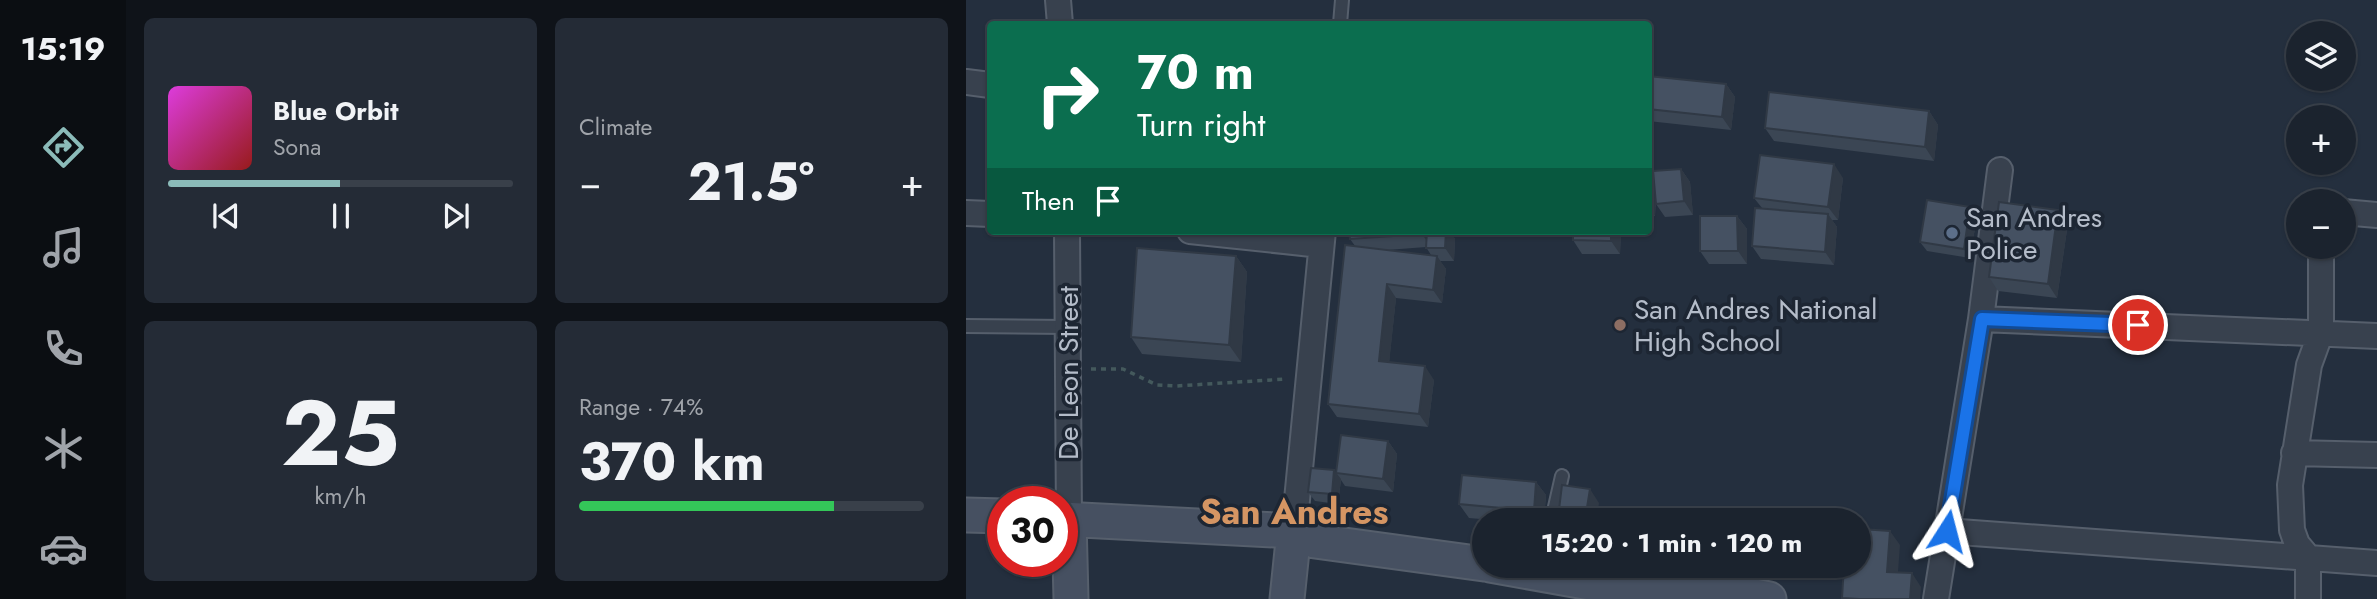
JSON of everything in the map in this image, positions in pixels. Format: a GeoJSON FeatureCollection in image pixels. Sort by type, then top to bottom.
{"type":"FeatureCollection","features":[{"type":"Feature","properties":{"kind":"main road"},"geometry":{"type":"LineString","coordinates":[[966,515],[987,516]]}},
{"type":"Feature","properties":{"kind":"main road"},"geometry":{"type":"LineString","coordinates":[[1078,520],[1294,531],[1315,541],[1472,562]]}},
{"type":"Feature","properties":{"kind":"main road"},"geometry":{"type":"LineString","coordinates":[[1294,531],[1316,521],[1348,523],[1472,542]]}},
{"type":"Feature","properties":{"kind":"main road"},"geometry":{"type":"LineString","coordinates":[[1287,599],[1294,531]]}},
{"type":"Feature","properties":{"kind":"main road","name":"De Leon Street"},"geometry":{"type":"LineString","coordinates":[[1069,577],[1071,599]]}},
{"type":"Feature","properties":{"kind":"main road"},"geometry":{"type":"LineString","coordinates":[[1582,578],[1680,599]]}},
{"type":"Feature","properties":{"kind":"main road"},"geometry":{"type":"LineString","coordinates":[[1664,578],[1769,599]]}},
{"type":"Feature","properties":{"kind":"street"},"geometry":{"type":"LineString","coordinates":[[1058,0],[1060,21]]}},
{"type":"Feature","properties":{"kind":"street"},"geometry":{"type":"LineString","coordinates":[[966,82],[987,85]]}},
{"type":"Feature","properties":{"kind":"street"},"geometry":{"type":"LineString","coordinates":[[1936,599],[1982,319],[2000,170]]}},
{"type":"Feature","properties":{"kind":"street"},"geometry":{"type":"LineString","coordinates":[[966,213],[987,214]]}},
{"type":"Feature","properties":{"kind":"street"},"geometry":{"type":"LineString","coordinates":[[2356,213],[2377,215]]}},
{"type":"Feature","properties":{"kind":"street","name":"De Leon Street"},"geometry":{"type":"LineString","coordinates":[[1066,486],[1067,235]]}},
{"type":"Feature","properties":{"kind":"street"},"geometry":{"type":"LineString","coordinates":[[1265,235],[1322,238],[1294,531]]}},
{"type":"Feature","properties":{"kind":"street"},"geometry":{"type":"LineString","coordinates":[[2308,599],[2308,557],[2297,544],[2292,530],[2290,485],[2309,365],[2321,332],[2321,259]]}},
{"type":"Feature","properties":{"kind":"street"},"geometry":{"type":"LineString","coordinates":[[1982,319],[2377,336]]}},
{"type":"Feature","properties":{"kind":"street"},"geometry":{"type":"LineString","coordinates":[[2294,453],[2377,455]]}},
{"type":"Feature","properties":{"kind":"street"},"geometry":{"type":"LineString","coordinates":[[1947,531],[2377,563]]}},
{"type":"Feature","properties":{"kind":"lane"},"geometry":{"type":"LineString","coordinates":[[1340,21],[1342,0]]}},
{"type":"Feature","properties":{"kind":"lane"},"geometry":{"type":"LineString","coordinates":[[966,326],[1067,327]]}},
{"type":"Feature","properties":{"kind":"lane"},"geometry":{"type":"LineString","coordinates":[[1555,508],[1562,476]]}},
{"type":"Feature","properties":{"kind":"path"},"geometry":{"type":"LineString","coordinates":[[1068,370],[1123,369],[1157,385],[1177,386],[1308,377]]}},
{"type":"Feature","properties":{"kind":"building"},"geometry":{"type":"Polygon","coordinates":[[[1652,76],[1726,84],[1722,117],[1652,109],[1652,76]]]}},
{"type":"Feature","properties":{"kind":"building"},"geometry":{"type":"Polygon","coordinates":[[[1769,92],[1929,111],[1925,147],[1765,128],[1769,92]]]}},
{"type":"Feature","properties":{"kind":"building"},"geometry":{"type":"Polygon","coordinates":[[[1760,155],[1834,164],[1828,207],[1754,198],[1760,155]]]}},
{"type":"Feature","properties":{"kind":"building"},"geometry":{"type":"Polygon","coordinates":[[[1681,169],[1684,201],[1656,204],[1653,171],[1681,169]]]}},
{"type":"Feature","properties":{"kind":"building","name":"San Andres Police"},"geometry":{"type":"Polygon","coordinates":[[[1927,200],[1970,207],[1964,249],[1920,242],[1927,200]]]}},
{"type":"Feature","properties":{"kind":"building"},"geometry":{"type":"Polygon","coordinates":[[[1999,202],[2058,210],[2048,284],[1989,277],[1999,202]]]}},
{"type":"Feature","properties":{"kind":"building"},"geometry":{"type":"Polygon","coordinates":[[[1755,208],[1828,214],[1825,252],[1752,246],[1755,208]]]}},
{"type":"Feature","properties":{"kind":"building"},"geometry":{"type":"Polygon","coordinates":[[[1700,216],[1737,216],[1738,251],[1700,251],[1700,216]]]}},
{"type":"Feature","properties":{"kind":"building"},"geometry":{"type":"Polygon","coordinates":[[[1350,235],[1408,235],[1350,239],[1350,235]]]}},
{"type":"Feature","properties":{"kind":"building"},"geometry":{"type":"Polygon","coordinates":[[[1427,235],[1446,235],[1445,248],[1426,248],[1427,235]]]}},
{"type":"Feature","properties":{"kind":"building"},"geometry":{"type":"Polygon","coordinates":[[[1573,235],[1611,235],[1611,241],[1573,240],[1573,235]]]}},
{"type":"Feature","properties":{"kind":"building"},"geometry":{"type":"Polygon","coordinates":[[[1345,245],[1437,256],[1433,290],[1387,284],[1379,361],[1425,366],[1419,414],[1328,404],[1345,245]]]}},
{"type":"Feature","properties":{"kind":"building"},"geometry":{"type":"Polygon","coordinates":[[[1137,248],[1236,256],[1229,345],[1131,337],[1137,248]]]}},
{"type":"Feature","properties":{"kind":"building"},"geometry":{"type":"Polygon","coordinates":[[[1341,435],[1388,441],[1383,479],[1336,473],[1341,435]]]}},
{"type":"Feature","properties":{"kind":"building"},"geometry":{"type":"Polygon","coordinates":[[[1311,468],[1334,470],[1332,494],[1308,492],[1311,468]]]}},
{"type":"Feature","properties":{"kind":"building"},"geometry":{"type":"Polygon","coordinates":[[[1462,475],[1536,482],[1534,508],[1459,504],[1462,475]]]}},
{"type":"Feature","properties":{"kind":"building"},"geometry":{"type":"Polygon","coordinates":[[[1562,485],[1590,489],[1587,508],[1559,508],[1562,485]]]}},
{"type":"Feature","properties":{"kind":"building"},"geometry":{"type":"Polygon","coordinates":[[[1871,530],[1890,531],[1887,572],[1912,573],[1910,599],[1842,598],[1843,578],[1871,578],[1871,530]]]}},
{"type":"Feature","properties":{"kind":"place","name":"San Andres Police"},"geometry":{"type":"Point","coordinates":[1952,233]}},
{"type":"Feature","properties":{"kind":"place","name":"San Andres National High School"},"geometry":{"type":"Point","coordinates":[1620,325]}},
{"type":"Feature","properties":{"kind":"district","name":"San Andres"},"geometry":{"type":"Point","coordinates":[1294,512]}},
{"type":"Feature","properties":{"kind":"route"},"geometry":{"type":"LineString","coordinates":[[1947,531],[1982,319],[2138,325]]}}]}
